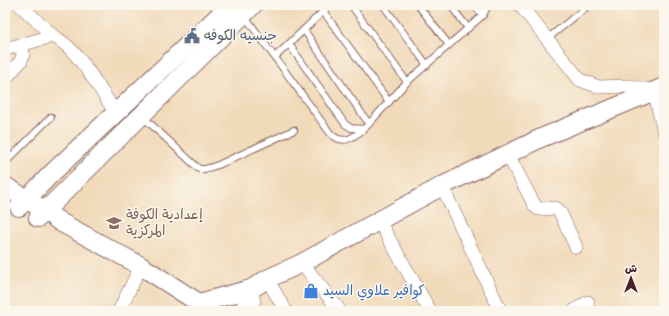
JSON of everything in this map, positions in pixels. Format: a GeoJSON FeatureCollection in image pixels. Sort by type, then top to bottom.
{"type":"FeatureCollection","features":[{"type":"Feature","properties":{"kind":"street"},"geometry":{"type":"LineString","coordinates":[[20,5],[52,36],[61,40],[75,53],[116,113]]}},
{"type":"Feature","properties":{"kind":"street"},"geometry":{"type":"LineString","coordinates":[[520,5],[580,80],[599,87],[628,86],[659,89]]}},
{"type":"Feature","properties":{"kind":"street"},"geometry":{"type":"LineString","coordinates":[[16,202],[116,113],[242,8]]}},
{"type":"Feature","properties":{"kind":"street"},"geometry":{"type":"LineString","coordinates":[[41,214],[141,115],[242,8]]}},
{"type":"Feature","properties":{"kind":"street"},"geometry":{"type":"LineString","coordinates":[[5,49],[52,36]]}},
{"type":"Feature","properties":{"kind":"street"},"geometry":{"type":"LineString","coordinates":[[5,78],[21,61],[23,55],[22,44]]}},
{"type":"Feature","properties":{"kind":"street"},"geometry":{"type":"LineString","coordinates":[[659,89],[664,132]]}},
{"type":"Feature","properties":{"kind":"street"},"geometry":{"type":"LineString","coordinates":[[5,186],[16,202],[60,222],[141,266],[197,307],[251,289],[267,279],[302,263],[442,186],[541,138],[659,89]]}},
{"type":"Feature","properties":{"kind":"street"},"geometry":{"type":"LineString","coordinates":[[508,154],[535,206],[538,209],[556,208],[560,212],[576,247]]}},
{"type":"Feature","properties":{"kind":"street"},"geometry":{"type":"LineString","coordinates":[[442,186],[500,310],[498,311]]}},
{"type":"Feature","properties":{"kind":"street"},"geometry":{"type":"LineString","coordinates":[[379,221],[430,311]]}},
{"type":"Feature","properties":{"kind":"street"},"geometry":{"type":"LineString","coordinates":[[302,263],[340,311]]}},
{"type":"Feature","properties":{"kind":"street"},"geometry":{"type":"LineString","coordinates":[[119,311],[141,266]]}},
{"type":"Feature","properties":{"kind":"street"},"geometry":{"type":"LineString","coordinates":[[267,279],[286,311]]}},
{"type":"Feature","properties":{"kind":"street"},"geometry":{"type":"LineString","coordinates":[[240,311],[243,306],[254,301],[251,289]]}},
{"type":"Feature","properties":{"kind":"street"},"geometry":{"type":"LineString","coordinates":[[574,311],[588,302]]}},
{"type":"Feature","properties":{"kind":"lane"},"geometry":{"type":"LineString","coordinates":[[275,57],[330,5]]}},
{"type":"Feature","properties":{"kind":"lane"},"geometry":{"type":"LineString","coordinates":[[350,5],[407,82]]}},
{"type":"Feature","properties":{"kind":"lane"},"geometry":{"type":"LineString","coordinates":[[383,5],[427,64]]}},
{"type":"Feature","properties":{"kind":"lane"},"geometry":{"type":"LineString","coordinates":[[418,5],[449,45]]}},
{"type":"Feature","properties":{"kind":"lane"},"geometry":{"type":"LineString","coordinates":[[450,5],[468,28]]}},
{"type":"Feature","properties":{"kind":"lane"},"geometry":{"type":"LineString","coordinates":[[474,5],[483,16]]}},
{"type":"Feature","properties":{"kind":"lane"},"geometry":{"type":"LineString","coordinates":[[242,8],[275,57],[330,133],[336,139],[343,140],[350,138],[364,129],[407,82],[483,16],[488,5]]}},
{"type":"Feature","properties":{"kind":"lane"},"geometry":{"type":"LineString","coordinates":[[547,39],[589,5]]}},
{"type":"Feature","properties":{"kind":"lane"},"geometry":{"type":"LineString","coordinates":[[323,11],[388,102]]}},
{"type":"Feature","properties":{"kind":"lane"},"geometry":{"type":"LineString","coordinates":[[304,30],[369,124]]}},
{"type":"Feature","properties":{"kind":"lane"},"geometry":{"type":"LineString","coordinates":[[289,44],[345,124],[351,128],[364,129]]}},
{"type":"Feature","properties":{"kind":"lane"},"geometry":{"type":"LineString","coordinates":[[141,115],[198,169],[205,169],[218,165],[294,130]]}},
{"type":"Feature","properties":{"kind":"lane"},"geometry":{"type":"LineString","coordinates":[[5,163],[51,117]]}},
{"type":"Feature","properties":{"kind":"place","name":"جنسيه الكوفه"},"geometry":{"type":"Point","coordinates":[192,36]}},
{"type":"Feature","properties":{"kind":"place","name":"إعدادية الكوفة المركزية"},"geometry":{"type":"Point","coordinates":[114,223]}},
{"type":"Feature","properties":{"kind":"place","name":"كوافير علاوي السيد"},"geometry":{"type":"Point","coordinates":[311,291]}}]}
